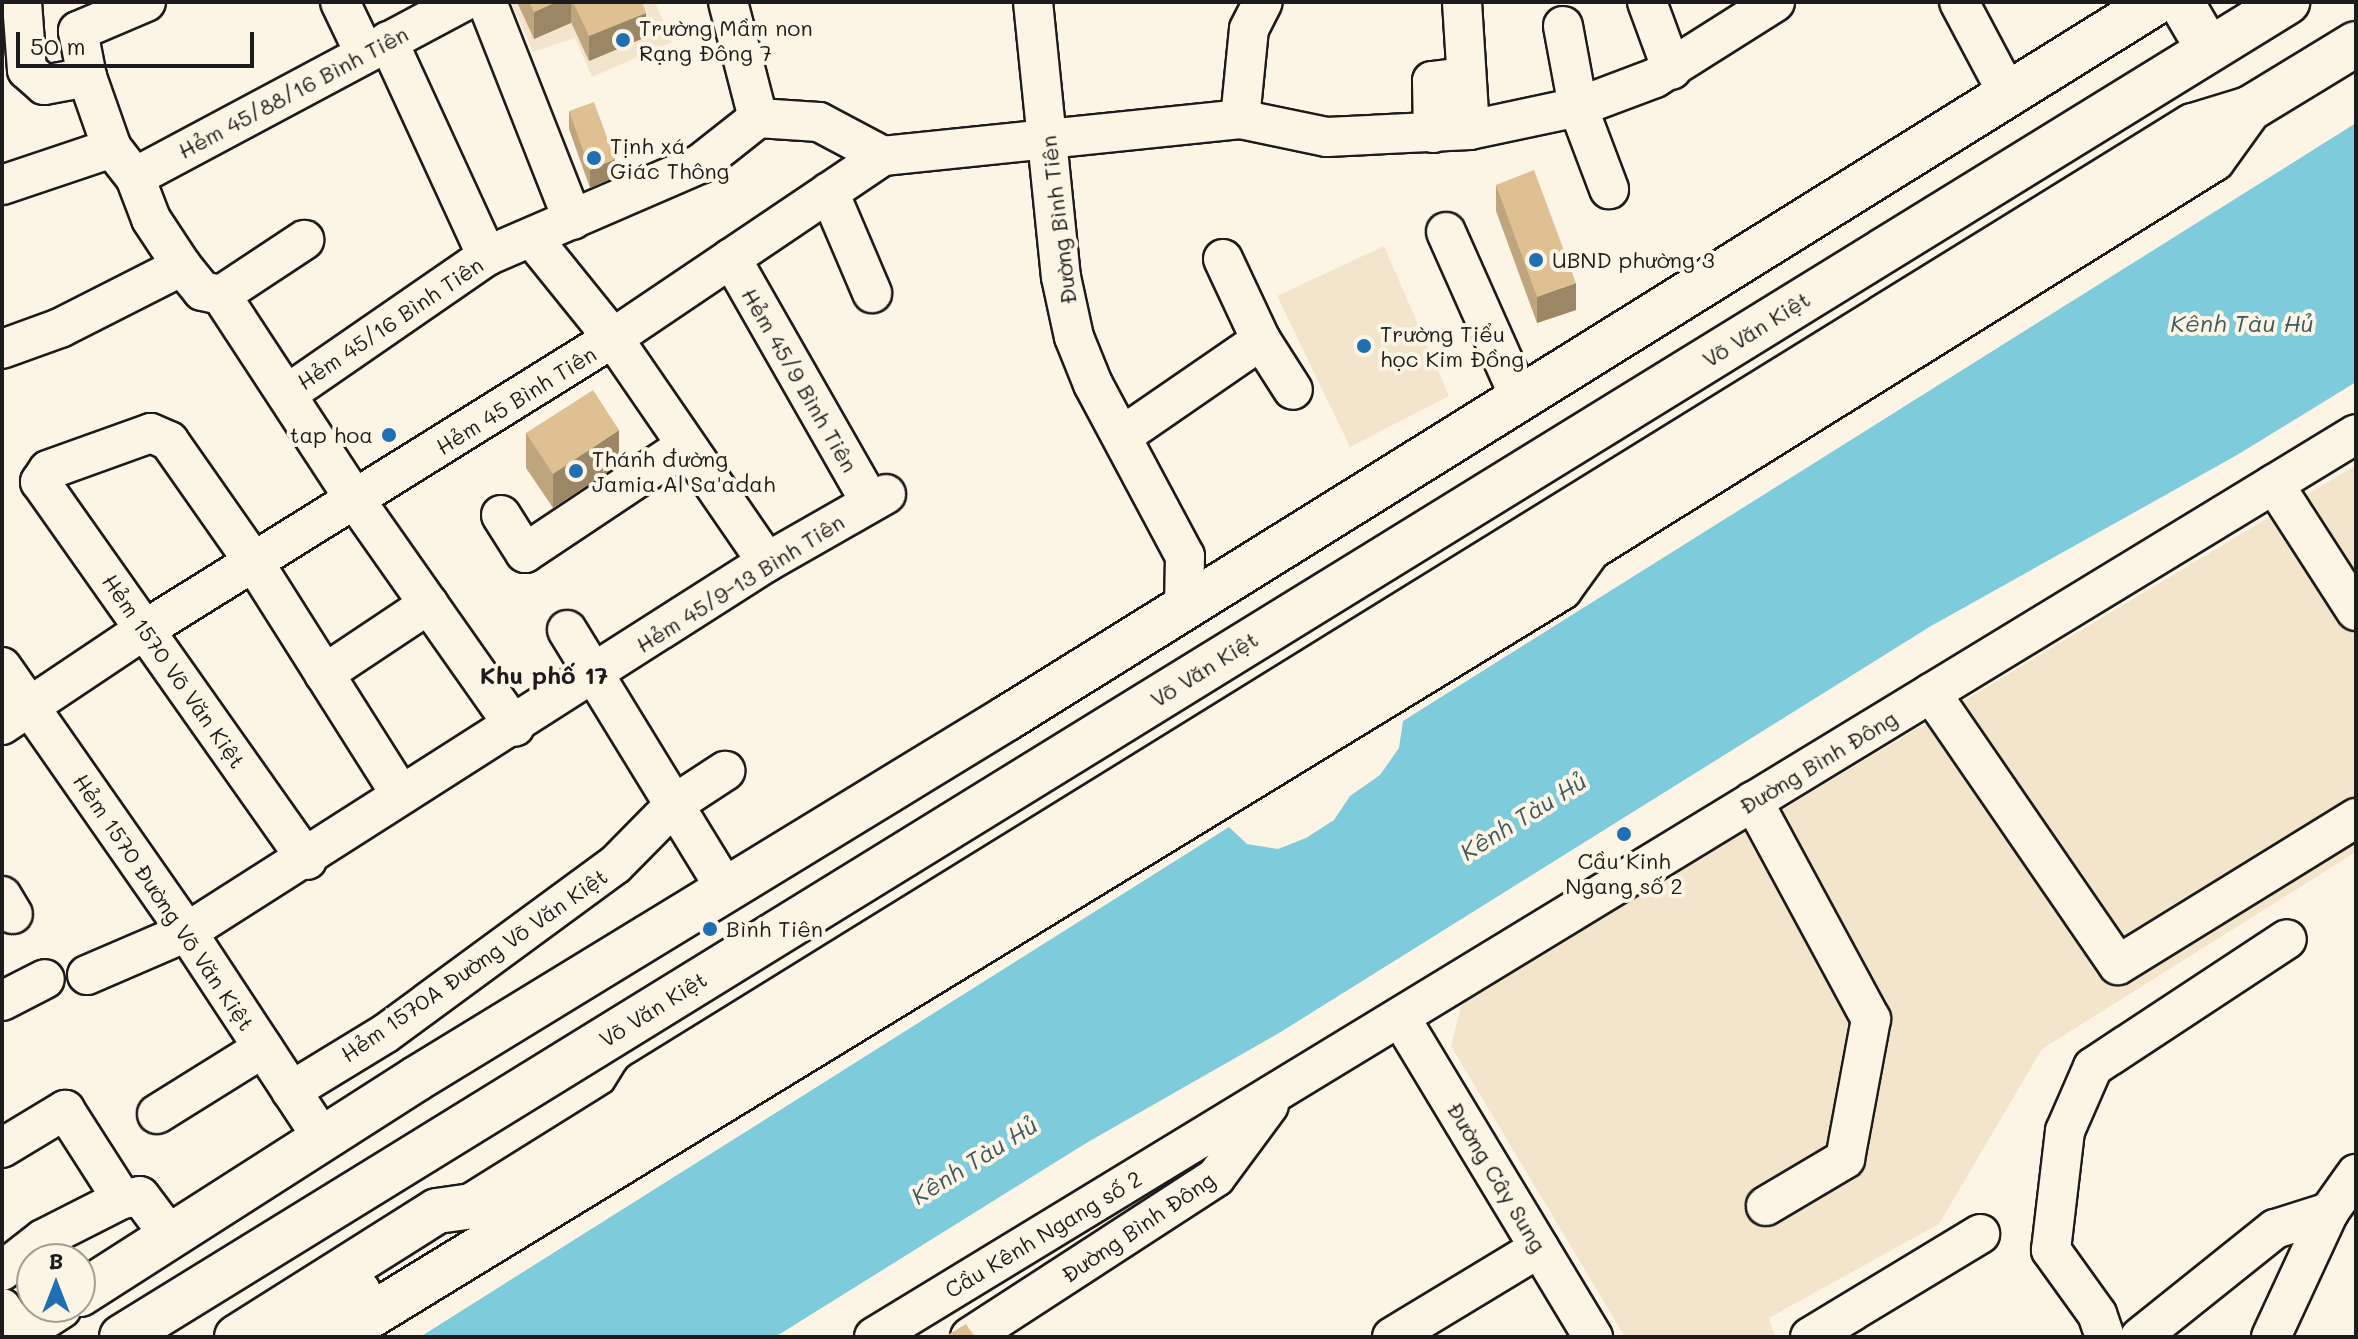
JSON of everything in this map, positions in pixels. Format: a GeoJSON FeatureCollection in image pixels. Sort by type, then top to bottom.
{"type":"FeatureCollection","features":[{"type":"Feature","properties":{"kind":"main road"},"geometry":{"type":"LineString","coordinates":[[96,1284],[323,1139],[2009,96],[2112,18],[2156,2]]}},
{"type":"Feature","properties":{"kind":"main road"},"geometry":{"type":"LineString","coordinates":[[2181,2],[2249,109]]}},
{"type":"Feature","properties":{"kind":"main road","name":"Võ Văn Kiệt"},"geometry":{"type":"LineString","coordinates":[[122,1337],[2287,2]]}},
{"type":"Feature","properties":{"kind":"main road"},"geometry":{"type":"LineString","coordinates":[[629,1108],[644,1084],[2193,126],[2249,109],[2356,44]]}},
{"type":"Feature","properties":{"kind":"main road"},"geometry":{"type":"LineString","coordinates":[[285,1337],[448,1236],[472,1206],[629,1108],[669,1095],[1542,561],[1589,548],[2213,159],[2249,109]]}},
{"type":"Feature","properties":{"kind":"main road"},"geometry":{"type":"LineString","coordinates":[[335,1337],[1560,588],[1589,548]]}},
{"type":"Feature","properties":{"kind":"main road"},"geometry":{"type":"LineString","coordinates":[[237,1337],[437,1211],[472,1206]]}},
{"type":"Feature","properties":{"kind":"street"},"geometry":{"type":"LineString","coordinates":[[22,2],[27,70],[44,85],[87,77]]}},
{"type":"Feature","properties":{"kind":"street"},"geometry":{"type":"LineString","coordinates":[[87,975],[187,932],[307,860],[401,795],[515,727],[356,501],[221,295],[202,291],[182,266],[151,219],[135,177],[112,148],[87,77],[78,31],[146,2]]}},
{"type":"Feature","properties":{"kind":"street"},"geometry":{"type":"LineString","coordinates":[[340,2],[376,47],[487,256]]}},
{"type":"Feature","properties":{"kind":"street"},"geometry":{"type":"LineString","coordinates":[[728,2],[758,118],[819,122],[883,156]]}},
{"type":"Feature","properties":{"kind":"street","name":"Đường Bình Tiên"},"geometry":{"type":"LineString","coordinates":[[1033,2],[1061,277],[1074,337],[1185,556],[1184,607]]}},
{"type":"Feature","properties":{"kind":"street"},"geometry":{"type":"LineString","coordinates":[[1263,2],[1249,29],[1240,119],[1327,137],[1451,132],[1578,107],[1672,70],[1775,2]]}},
{"type":"Feature","properties":{"kind":"street"},"geometry":{"type":"LineString","coordinates":[[1451,132],[1466,77],[1462,2]]}},
{"type":"Feature","properties":{"kind":"street"},"geometry":{"type":"LineString","coordinates":[[1647,2],[1672,70]]}},
{"type":"Feature","properties":{"kind":"street"},"geometry":{"type":"LineString","coordinates":[[1959,2],[2009,96]]}},
{"type":"Feature","properties":{"kind":"street"},"geometry":{"type":"LineString","coordinates":[[467,4],[573,220]]}},
{"type":"Feature","properties":{"kind":"street","name":"Hẻm 45/88/16 Bình Tiên"},"geometry":{"type":"LineString","coordinates":[[135,177],[376,47],[467,4]]}},
{"type":"Feature","properties":{"kind":"street"},"geometry":{"type":"LineString","coordinates":[[1563,26],[1578,107],[1609,189]]}},
{"type":"Feature","properties":{"kind":"street","name":"Hẻm 45/16 Bình Tiên"},"geometry":{"type":"LineString","coordinates":[[287,394],[487,256],[533,239],[700,164],[758,118]]}},
{"type":"Feature","properties":{"kind":"street","name":"Hẻm 45 Bình Tiên"},"geometry":{"type":"LineString","coordinates":[[15,715],[144,630],[255,564],[613,338],[883,156],[1049,137],[1176,129],[1240,119]]}},
{"type":"Feature","properties":{"kind":"street"},"geometry":{"type":"LineString","coordinates":[[2,185],[112,148]]}},
{"type":"Feature","properties":{"kind":"street"},"geometry":{"type":"LineString","coordinates":[[829,192],[872,293]]}},
{"type":"Feature","properties":{"kind":"street"},"geometry":{"type":"LineString","coordinates":[[1446,232],[1520,398]]}},
{"type":"Feature","properties":{"kind":"street"},"geometry":{"type":"LineString","coordinates":[[533,239],[613,338],[684,447],[767,562]]}},
{"type":"Feature","properties":{"kind":"street"},"geometry":{"type":"LineString","coordinates":[[221,295],[304,240]]}},
{"type":"Feature","properties":{"kind":"street","name":"Hẻm 45/9 Bình Tiên"},"geometry":{"type":"LineString","coordinates":[[731,258],[878,498]]}},
{"type":"Feature","properties":{"kind":"street"},"geometry":{"type":"LineString","coordinates":[[1223,259],[1261,340],[1293,390]]}},
{"type":"Feature","properties":{"kind":"street"},"geometry":{"type":"LineString","coordinates":[[2,349],[60,328],[182,266]]}},
{"type":"Feature","properties":{"kind":"street"},"geometry":{"type":"LineString","coordinates":[[1122,436],[1261,340]]}},
{"type":"Feature","properties":{"kind":"street","name":"Hẻm 1570 Võ Văn Kiệt"},"geometry":{"type":"LineString","coordinates":[[255,564],[169,441],[151,433],[48,470],[40,482],[307,860]]}},
{"type":"Feature","properties":{"kind":"street","name":"Đường Bình Đông"},"geometry":{"type":"LineString","coordinates":[[1213,1132],[2356,434]]}},
{"type":"Feature","properties":{"kind":"street"},"geometry":{"type":"LineString","coordinates":[[501,515],[525,553],[684,447]]}},
{"type":"Feature","properties":{"kind":"street"},"geometry":{"type":"LineString","coordinates":[[2274,484],[2356,611]]}},
{"type":"Feature","properties":{"kind":"street","name":"Hẻm 45/9-13 Bình Tiên"},"geometry":{"type":"LineString","coordinates":[[515,727],[767,562],[878,498]]}},
{"type":"Feature","properties":{"kind":"street"},"geometry":{"type":"LineString","coordinates":[[1185,556],[1242,570]]}},
{"type":"Feature","properties":{"kind":"street"},"geometry":{"type":"LineString","coordinates":[[255,564],[401,795]]}},
{"type":"Feature","properties":{"kind":"street"},"geometry":{"type":"LineString","coordinates":[[324,674],[429,604]]}},
{"type":"Feature","properties":{"kind":"street"},"geometry":{"type":"LineString","coordinates":[[567,630],[592,677],[676,803],[726,889]]}},
{"type":"Feature","properties":{"kind":"street","name":"Hẻm 1570 Đường Võ Văn Kiệt"},"geometry":{"type":"LineString","coordinates":[[2,667],[15,715],[187,932],[323,1139]]}},
{"type":"Feature","properties":{"kind":"street"},"geometry":{"type":"LineString","coordinates":[[1931,693],[2118,965],[2356,818]]}},
{"type":"Feature","properties":{"kind":"street","name":"Hẻm 1570A Đường Võ Văn Kiệt"},"geometry":{"type":"LineString","coordinates":[[291,1091],[386,1033],[615,865],[676,803],[725,771]]}},
{"type":"Feature","properties":{"kind":"street"},"geometry":{"type":"LineString","coordinates":[[1753,801],[1871,1019],[1845,1159],[1766,1206]]}},
{"type":"Feature","properties":{"kind":"street"},"geometry":{"type":"LineString","coordinates":[[2105,1337],[2097,1314],[2051,1250],[2065,1131],[2093,1067],[2287,939]]}},
{"type":"Feature","properties":{"kind":"street"},"geometry":{"type":"LineString","coordinates":[[2,1001],[45,979]]}},
{"type":"Feature","properties":{"kind":"street","name":"Đường Cây Sung"},"geometry":{"type":"LineString","coordinates":[[1400,1017],[1593,1337]]}},
{"type":"Feature","properties":{"kind":"street"},"geometry":{"type":"LineString","coordinates":[[157,1114],[263,1048]]}},
{"type":"Feature","properties":{"kind":"street","name":"Đường Bình Đông"},"geometry":{"type":"LineString","coordinates":[[982,1334],[1216,1177],[1280,1090]]}},
{"type":"Feature","properties":{"kind":"street"},"geometry":{"type":"LineString","coordinates":[[2,1148],[65,1110],[122,1199]]}},
{"type":"Feature","properties":{"kind":"street","name":"Cầu Kênh Ngang số 2"},"geometry":{"type":"LineString","coordinates":[[874,1337],[1213,1132]]}},
{"type":"Feature","properties":{"kind":"street"},"geometry":{"type":"LineString","coordinates":[[2271,1337],[2329,1212],[2356,1174]]}},
{"type":"Feature","properties":{"kind":"street"},"geometry":{"type":"LineString","coordinates":[[2,1271],[43,1239],[122,1199],[140,1196],[170,1236]]}},
{"type":"Feature","properties":{"kind":"street"},"geometry":{"type":"LineString","coordinates":[[2140,1337],[2275,1229],[2329,1212]]}},
{"type":"Feature","properties":{"kind":"street"},"geometry":{"type":"LineString","coordinates":[[1810,1337],[1980,1234]]}},
{"type":"Feature","properties":{"kind":"street"},"geometry":{"type":"LineString","coordinates":[[1392,1337],[1539,1248]]}},
{"type":"Feature","properties":{"kind":"shaded area","name":"Trường Mầm non Rạng Đông 7"},"geometry":{"type":"Polygon","coordinates":[[[511,2],[655,2],[672,42],[592,77],[575,38],[533,52],[511,2]]]}},
{"type":"Feature","properties":{"kind":"shaded area","name":"Trường Tiểu học Kim Đồng"},"geometry":{"type":"Polygon","coordinates":[[[1384,246],[1449,396],[1350,447],[1277,296],[1384,246]]]}},
{"type":"Feature","properties":{"kind":"shaded area"},"geometry":{"type":"Polygon","coordinates":[[[2356,465],[2356,852],[2042,1049],[1939,1224],[1769,1318],[1775,1337],[1625,1337],[1451,1046],[1462,1002],[2356,465]]]}},
{"type":"Feature","properties":{"kind":"water","name":"Kênh Tàu Hủ"},"geometry":{"type":"Polygon","coordinates":[[[2356,123],[2356,382],[2237,455],[1931,626],[1279,1033],[1088,1142],[775,1337],[420,1337],[1229,827],[1247,844],[1278,849],[1306,838],[1334,820],[1350,796],[1380,775],[1399,748],[1403,721],[2356,123]]]}},
{"type":"Feature","properties":{"kind":"building"},"geometry":{"type":"Polygon","coordinates":[[[529,2],[557,2],[534,12],[529,2]]]}},
{"type":"Feature","properties":{"kind":"building"},"geometry":{"type":"Polygon","coordinates":[[[573,2],[642,2],[646,13],[589,36],[573,2]]]}},
{"type":"Feature","properties":{"kind":"building"},"geometry":{"type":"Polygon","coordinates":[[[594,102],[615,159],[590,170],[569,111],[594,102]]]}},
{"type":"Feature","properties":{"kind":"building","name":"UBND phường 3"},"geometry":{"type":"Polygon","coordinates":[[[1534,170],[1576,283],[1537,297],[1496,185],[1534,170]]]}},
{"type":"Feature","properties":{"kind":"building"},"geometry":{"type":"Polygon","coordinates":[[[593,390],[619,430],[553,474],[526,433],[593,390]]]}},
{"type":"Feature","properties":{"kind":"building"},"geometry":{"type":"Polygon","coordinates":[[[966,1324],[975,1337],[944,1337],[966,1324]]]}},
{"type":"Feature","properties":{"kind":"place","name":"Trường Mầm non Rạng Đông 7"},"geometry":{"type":"Point","coordinates":[623,40]}},
{"type":"Feature","properties":{"kind":"place","name":"Tịnh xá Giác Thông"},"geometry":{"type":"Point","coordinates":[594,158]}},
{"type":"Feature","properties":{"kind":"place","name":"UBND phường 3"},"geometry":{"type":"Point","coordinates":[1536,260]}},
{"type":"Feature","properties":{"kind":"place","name":"Trường Tiểu học Kim Đồng"},"geometry":{"type":"Point","coordinates":[1364,346]}},
{"type":"Feature","properties":{"kind":"place","name":"tap hoa"},"geometry":{"type":"Point","coordinates":[389,435]}},
{"type":"Feature","properties":{"kind":"place","name":"Thánh đường Jamia Al Sa'adah"},"geometry":{"type":"Point","coordinates":[576,471]}},
{"type":"Feature","properties":{"kind":"place","name":"Cầu Kinh Ngang số 2"},"geometry":{"type":"Point","coordinates":[1624,834]}},
{"type":"Feature","properties":{"kind":"place","name":"Bình Tiên"},"geometry":{"type":"Point","coordinates":[710,929]}},
{"type":"Feature","properties":{"kind":"district","name":"Khu phố 17"},"geometry":{"type":"Point","coordinates":[544,675]}}]}
